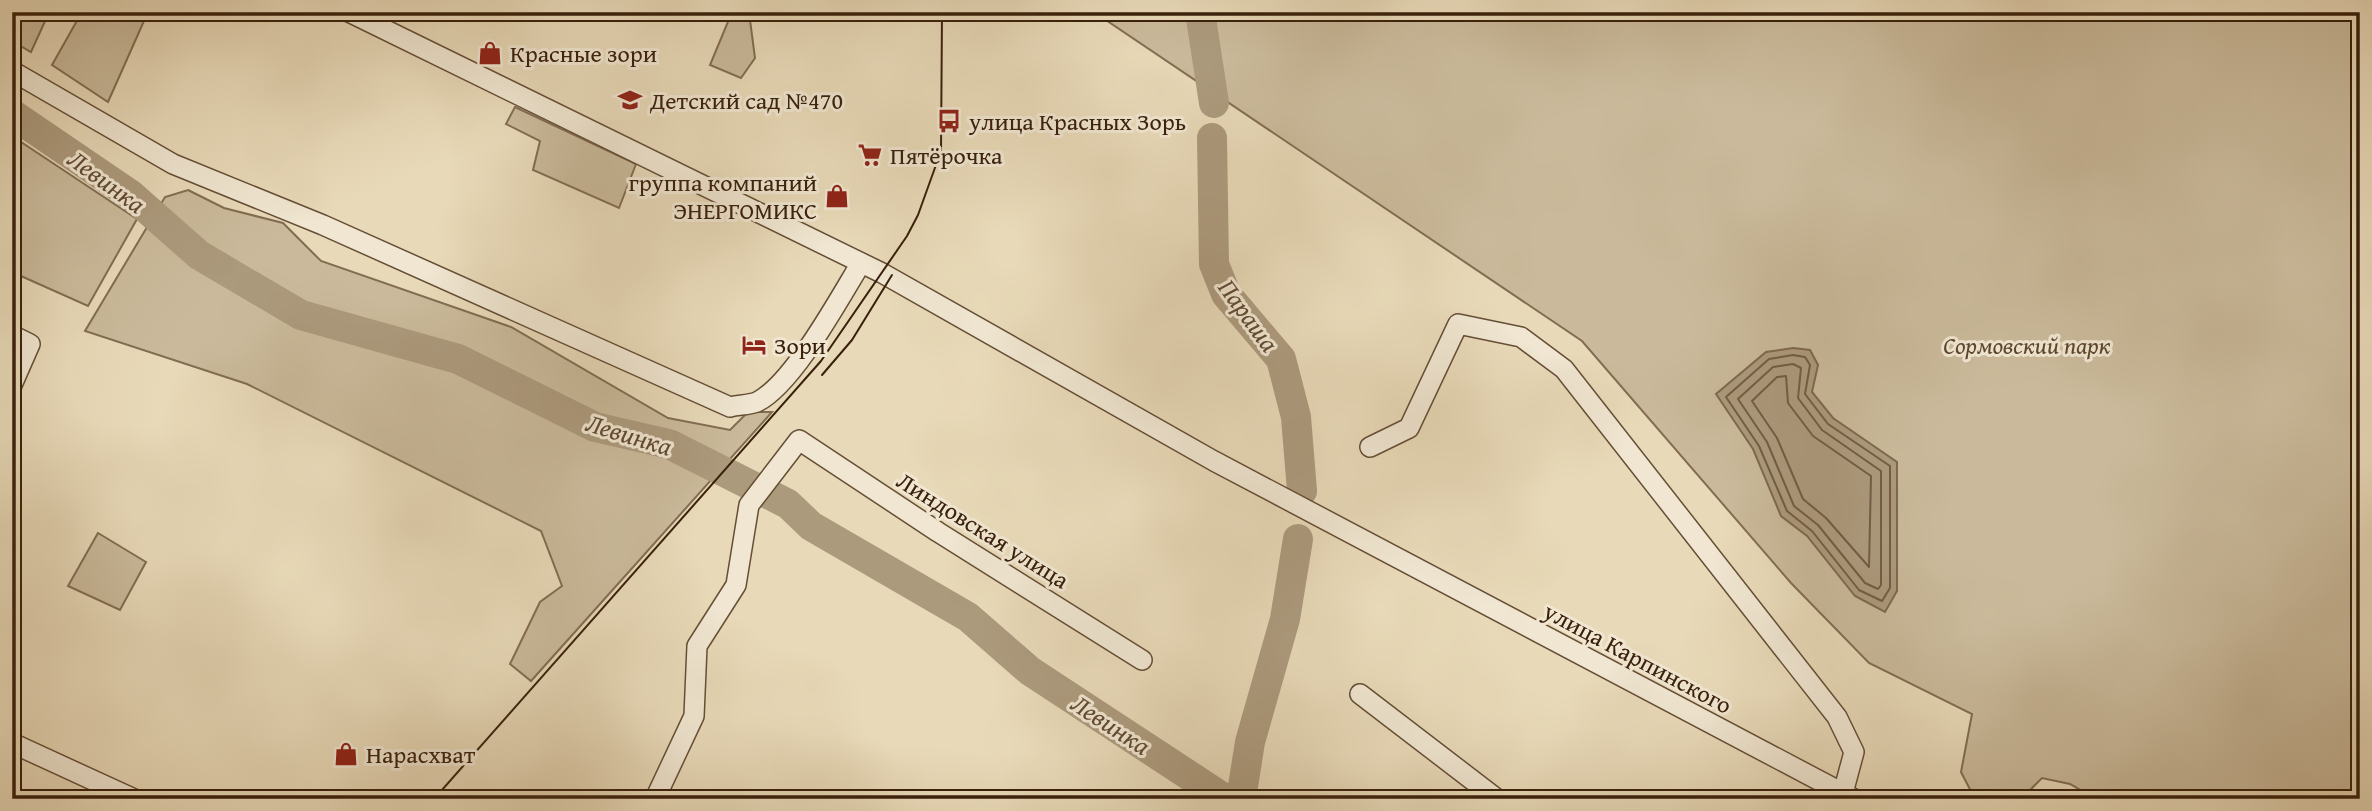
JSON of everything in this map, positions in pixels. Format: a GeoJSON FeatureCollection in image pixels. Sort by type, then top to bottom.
{"type":"FeatureCollection","features":[{"type":"Feature","properties":{"kind":"street"},"geometry":{"type":"LineString","coordinates":[[12,71],[173,164],[323,225],[730,407],[756,402],[775,387],[795,365],[861,263],[349,12]]}},
{"type":"Feature","properties":{"kind":"street","name":"улица Карпинского"},"geometry":{"type":"LineString","coordinates":[[861,263],[1214,461],[1848,796]]}},
{"type":"Feature","properties":{"kind":"street"},"geometry":{"type":"LineString","coordinates":[[1370,447],[1409,428],[1458,324],[1521,337],[1564,369],[1837,717],[1854,752],[1848,796]]}},
{"type":"Feature","properties":{"kind":"street"},"geometry":{"type":"LineString","coordinates":[[12,335],[30,344],[12,385]]}},
{"type":"Feature","properties":{"kind":"street","name":"Линдовская улица"},"geometry":{"type":"LineString","coordinates":[[655,799],[694,716],[697,646],[736,585],[748,505],[799,440],[938,532],[1142,660]]}},
{"type":"Feature","properties":{"kind":"street"},"geometry":{"type":"LineString","coordinates":[[1360,694],[1497,799]]}},
{"type":"Feature","properties":{"kind":"street"},"geometry":{"type":"LineString","coordinates":[[12,743],[134,799]]}},
{"type":"Feature","properties":{"kind":"green space"},"geometry":{"type":"Polygon","coordinates":[[[12,12],[54,12],[51,20],[46,19],[31,52],[12,41],[12,12]]]}},
{"type":"Feature","properties":{"kind":"green space"},"geometry":{"type":"Polygon","coordinates":[[[94,12],[148,12],[108,102],[52,65],[79,17],[94,12]]]}},
{"type":"Feature","properties":{"kind":"green space"},"geometry":{"type":"Polygon","coordinates":[[[732,12],[749,12],[755,58],[741,78],[710,65],[732,12]]]}},
{"type":"Feature","properties":{"kind":"green space","name":"Сормовский парк"},"geometry":{"type":"Polygon","coordinates":[[[1094,12],[2360,12],[2360,799],[2096,799],[2070,784],[2042,778],[2021,799],[1975,799],[1961,772],[1972,714],[1869,663],[1791,583],[1582,341],[1094,12]]]}},
{"type":"Feature","properties":{"kind":"green space"},"geometry":{"type":"Polygon","coordinates":[[[515,107],[636,164],[619,208],[533,170],[540,141],[506,124],[515,107]]]}},
{"type":"Feature","properties":{"kind":"green space"},"geometry":{"type":"Polygon","coordinates":[[[12,136],[137,219],[88,306],[12,272],[12,136]]]}},
{"type":"Feature","properties":{"kind":"green space"},"geometry":{"type":"Polygon","coordinates":[[[188,190],[224,208],[283,223],[321,261],[511,327],[668,418],[730,430],[748,412],[772,412],[531,681],[510,664],[540,602],[562,586],[541,531],[247,384],[85,331],[165,197],[188,190]]]}},
{"type":"Feature","properties":{"kind":"green space"},"geometry":{"type":"Polygon","coordinates":[[[98,533],[146,562],[120,610],[68,586],[98,533]]]}},
{"type":"Feature","properties":{"kind":"water"},"geometry":{"type":"Polygon","coordinates":[[[1194,12],[1209,12],[1219,76],[1202,66],[1194,12]]]}},
{"type":"Feature","properties":{"kind":"water"},"geometry":{"type":"Polygon","coordinates":[[[1793,348],[1810,350],[1818,365],[1812,392],[1833,418],[1897,462],[1897,591],[1885,612],[1855,596],[1807,536],[1781,516],[1753,449],[1716,394],[1766,352],[1793,348]]]}},
{"type":"Feature","properties":{"kind":"waterway","name":"Параша"},"geometry":{"type":"LineString","coordinates":[[1200,12],[1214,103]]}},
{"type":"Feature","properties":{"kind":"waterway","name":"Левинка"},"geometry":{"type":"LineString","coordinates":[[12,114],[131,195],[199,255],[301,315],[458,359],[595,427],[669,444],[788,504],[811,526],[968,617],[1030,671],[1225,799]]}},
{"type":"Feature","properties":{"kind":"waterway","name":"Параша"},"geometry":{"type":"LineString","coordinates":[[1212,138],[1214,264],[1226,294],[1281,359],[1296,417],[1302,491]]}},
{"type":"Feature","properties":{"kind":"waterway","name":"Параша"},"geometry":{"type":"LineString","coordinates":[[1241,799],[1250,742],[1285,619],[1298,539]]}},
{"type":"Feature","properties":{"kind":"tram line"},"geometry":{"type":"LineString","coordinates":[[434,799],[821,361],[907,236],[918,215],[941,151],[942,12]]}},
{"type":"Feature","properties":{"kind":"tram line"},"geometry":{"type":"LineString","coordinates":[[822,375],[852,340],[892,275]]}},
{"type":"Feature","properties":{"kind":"place","name":"Красные зори"},"geometry":{"type":"Point","coordinates":[490,53]}},
{"type":"Feature","properties":{"kind":"place","name":"Детский сад №470"},"geometry":{"type":"Point","coordinates":[630,100]}},
{"type":"Feature","properties":{"kind":"place","name":"улица Красных Зорь"},"geometry":{"type":"Point","coordinates":[949,121]}},
{"type":"Feature","properties":{"kind":"place","name":"Пятёрочка"},"geometry":{"type":"Point","coordinates":[870,155]}},
{"type":"Feature","properties":{"kind":"place","name":"группа компаний ЭНЕРГОМИКС"},"geometry":{"type":"Point","coordinates":[837,196]}},
{"type":"Feature","properties":{"kind":"place","name":"Зори"},"geometry":{"type":"Point","coordinates":[754,345]}},
{"type":"Feature","properties":{"kind":"place","name":"Нарасхват"},"geometry":{"type":"Point","coordinates":[346,754]}}]}
